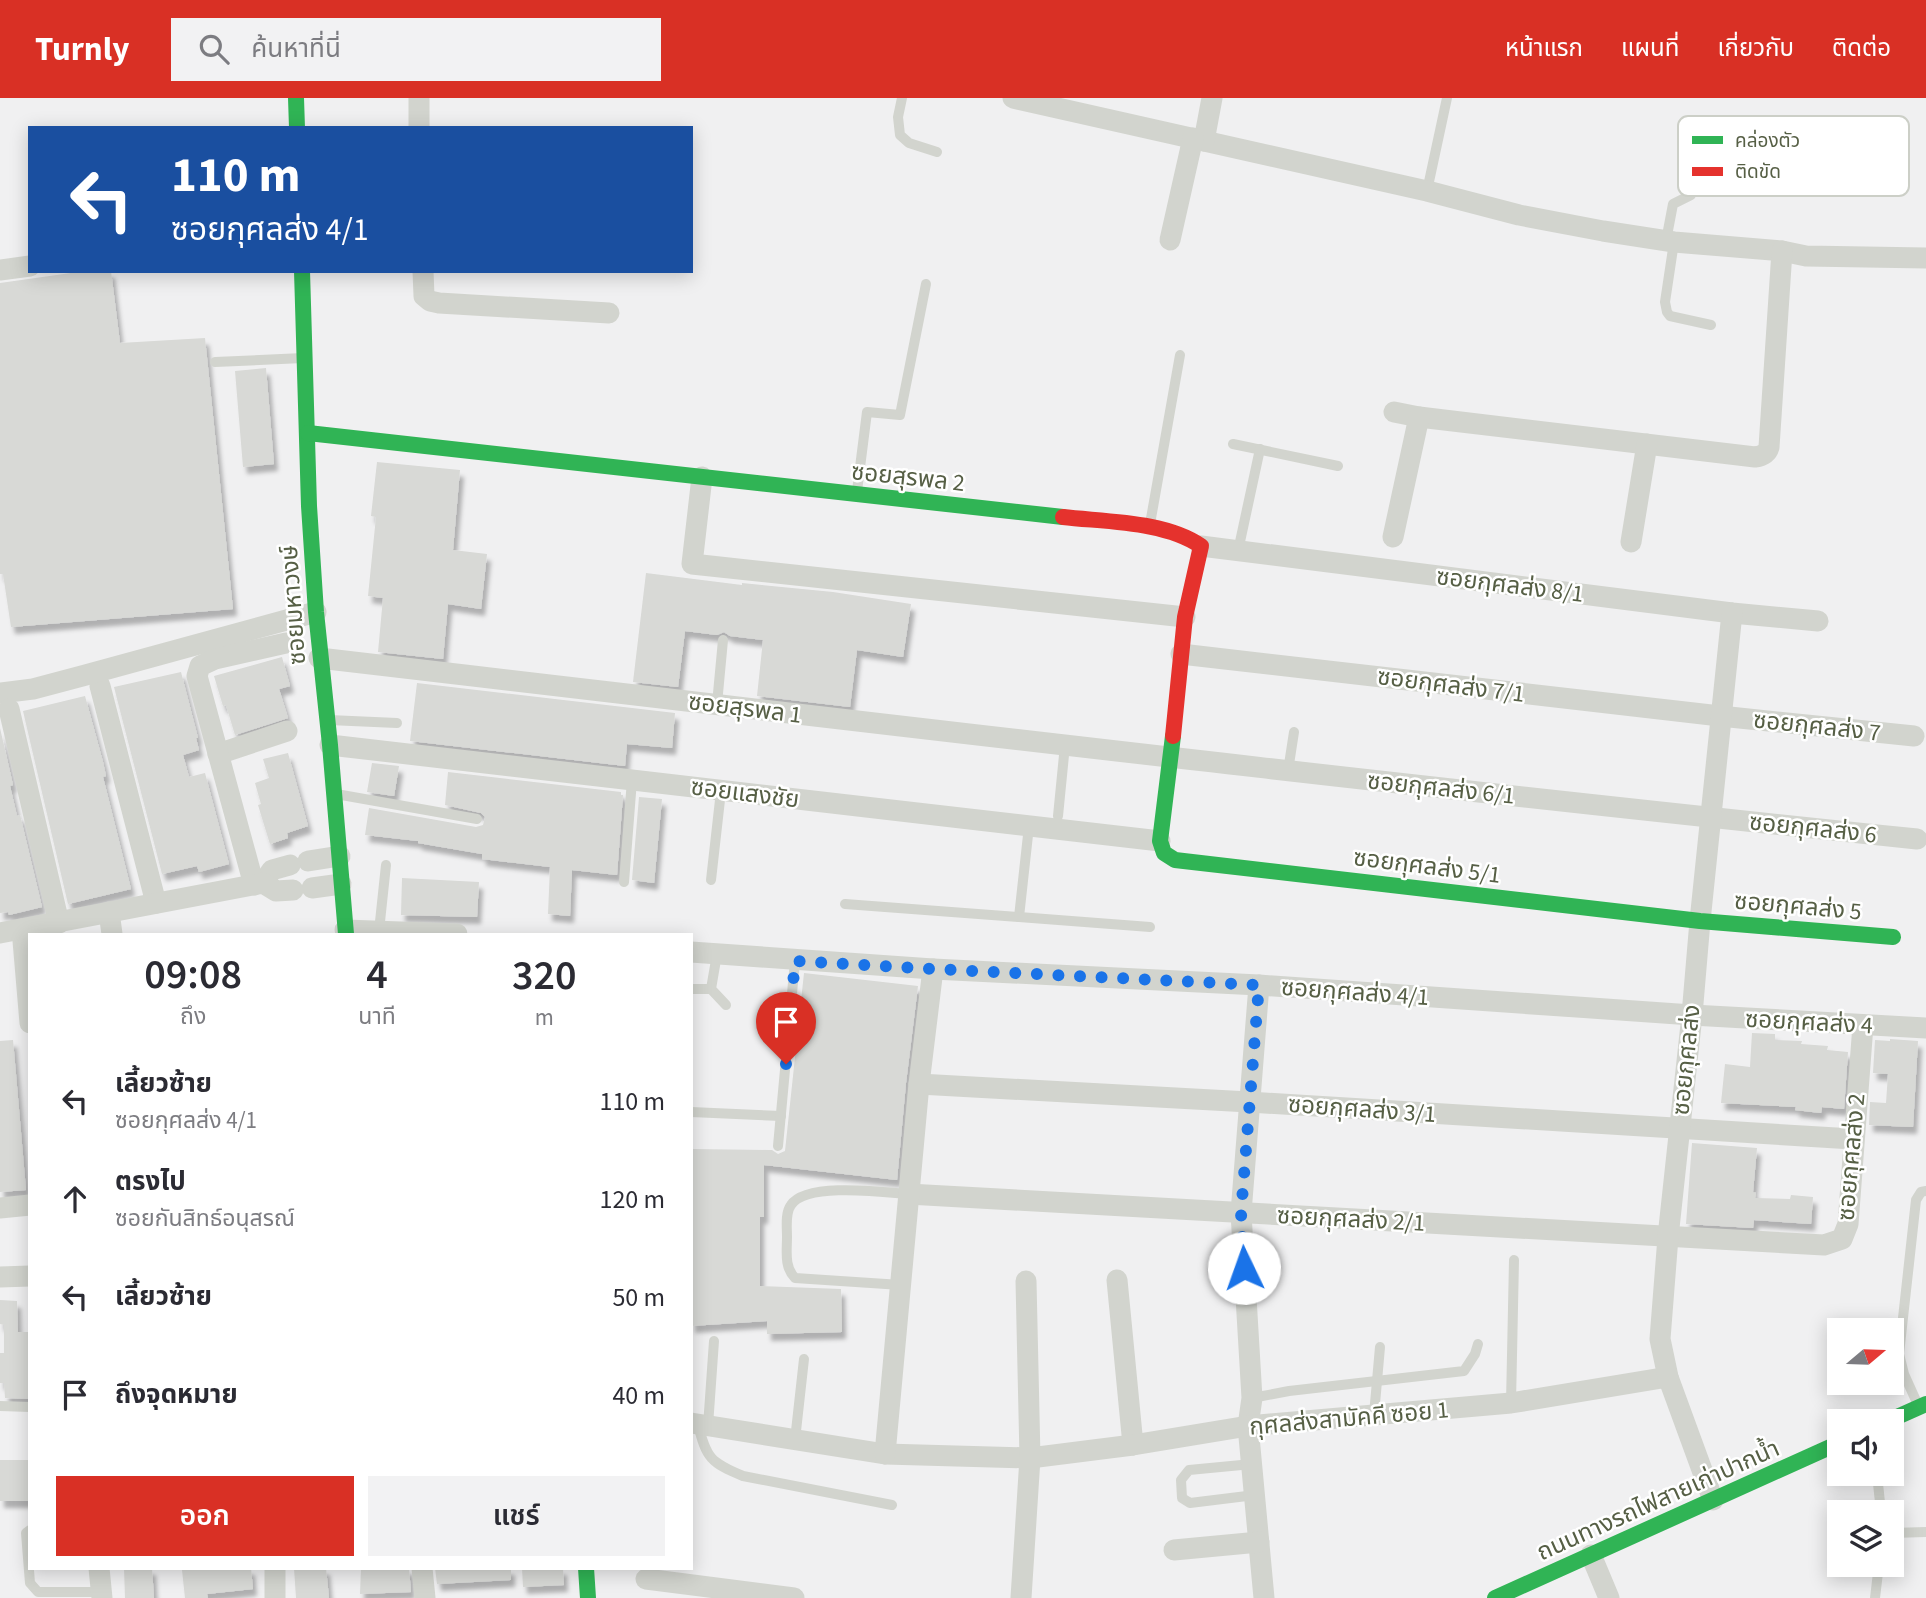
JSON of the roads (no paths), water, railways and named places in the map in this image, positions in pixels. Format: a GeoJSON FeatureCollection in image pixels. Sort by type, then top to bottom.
{"type":"FeatureCollection","features":[{"type":"Feature","properties":{"kind":"street"},"geometry":{"type":"LineString","coordinates":[[296,98],[298,126]]}},
{"type":"Feature","properties":{"kind":"street"},"geometry":{"type":"LineString","coordinates":[[419,98],[419,126]]}},
{"type":"Feature","properties":{"kind":"street"},"geometry":{"type":"LineString","coordinates":[[1013,98],[1427,191],[1520,215],[1603,231],[1806,256],[1926,258]]}},
{"type":"Feature","properties":{"kind":"street"},"geometry":{"type":"LineString","coordinates":[[1170,240],[1212,98]]}},
{"type":"Feature","properties":{"kind":"street"},"geometry":{"type":"LineString","coordinates":[[1394,412],[1755,457],[1766,453],[1769,447],[1782,251]]}},
{"type":"Feature","properties":{"kind":"street"},"geometry":{"type":"LineString","coordinates":[[0,270],[28,266]]}},
{"type":"Feature","properties":{"kind":"street","name":"ซอยมหาวงษ์"},"geometry":{"type":"LineString","coordinates":[[302,273],[309,506],[319,658],[330,745],[345,932]]}},
{"type":"Feature","properties":{"kind":"street"},"geometry":{"type":"LineString","coordinates":[[423,273],[424,296],[439,303],[609,313]]}},
{"type":"Feature","properties":{"kind":"street"},"geometry":{"type":"LineString","coordinates":[[1393,537],[1419,417]]}},
{"type":"Feature","properties":{"kind":"street","name":"ซอยสุรพล 2"},"geometry":{"type":"LineString","coordinates":[[308,433],[1149,527],[1187,536],[1201,546]]}},
{"type":"Feature","properties":{"kind":"street"},"geometry":{"type":"LineString","coordinates":[[1631,542],[1647,444]]}},
{"type":"Feature","properties":{"kind":"street"},"geometry":{"type":"LineString","coordinates":[[702,477],[692,564],[1185,617]]}},
{"type":"Feature","properties":{"kind":"street"},"geometry":{"type":"LineString","coordinates":[[1160,841],[1185,617],[1201,546]]}},
{"type":"Feature","properties":{"kind":"street","name":"ซอยกุศลส่ง 8/1"},"geometry":{"type":"LineString","coordinates":[[1201,546],[1818,621]]}},
{"type":"Feature","properties":{"kind":"street"},"geometry":{"type":"LineString","coordinates":[[59,923],[5,701],[33,689],[316,611]]}},
{"type":"Feature","properties":{"kind":"street","name":"ซอยกุศลส่ง"},"geometry":{"type":"LineString","coordinates":[[1713,1500],[1668,1377],[1660,1339],[1678,1130],[1732,612]]}},
{"type":"Feature","properties":{"kind":"street"},"geometry":{"type":"LineString","coordinates":[[259,884],[218,754],[197,676],[200,666],[215,659],[286,643]]}},
{"type":"Feature","properties":{"kind":"street","name":"ซอยกุศลส่ง 7/1"},"geometry":{"type":"LineString","coordinates":[[1181,654],[1720,716]]}},
{"type":"Feature","properties":{"kind":"street","name":"ซอยสุรพล 1"},"geometry":{"type":"LineString","coordinates":[[319,658],[1171,758]]}},
{"type":"Feature","properties":{"kind":"street"},"geometry":{"type":"LineString","coordinates":[[100,686],[156,904]]}},
{"type":"Feature","properties":{"kind":"street","name":"ซอยกุศลส่ง 7"},"geometry":{"type":"LineString","coordinates":[[1720,716],[1914,736]]}},
{"type":"Feature","properties":{"kind":"street"},"geometry":{"type":"LineString","coordinates":[[218,754],[287,731]]}},
{"type":"Feature","properties":{"kind":"street","name":"ซอยแสงชัย"},"geometry":{"type":"LineString","coordinates":[[330,745],[1160,841]]}},
{"type":"Feature","properties":{"kind":"street","name":"ซอยกุศลส่ง 6/1"},"geometry":{"type":"LineString","coordinates":[[1171,758],[1710,818]]}},
{"type":"Feature","properties":{"kind":"street","name":"ซอยกุศลส่ง 6"},"geometry":{"type":"LineString","coordinates":[[1710,818],[1917,839]]}},
{"type":"Feature","properties":{"kind":"street","name":"ซอยกุศลส่ง 5/1"},"geometry":{"type":"LineString","coordinates":[[1160,841],[1162,851],[1175,860],[1700,921]]}},
{"type":"Feature","properties":{"kind":"street"},"geometry":{"type":"LineString","coordinates":[[259,884],[272,870],[340,856]]}},
{"type":"Feature","properties":{"kind":"street"},"geometry":{"type":"LineString","coordinates":[[0,933],[259,884],[276,891],[341,884]]}},
{"type":"Feature","properties":{"kind":"street"},"geometry":{"type":"LineString","coordinates":[[109,912],[112,933]]}},
{"type":"Feature","properties":{"kind":"street","name":"ซอยกุศลส่ง 5"},"geometry":{"type":"LineString","coordinates":[[1700,921],[1894,937]]}},
{"type":"Feature","properties":{"kind":"street"},"geometry":{"type":"LineString","coordinates":[[22,929],[28,1000]]}},
{"type":"Feature","properties":{"kind":"street"},"geometry":{"type":"LineString","coordinates":[[345,932],[423,933]]}},
{"type":"Feature","properties":{"kind":"street","name":"ซอยกุศลส่ง 4/1"},"geometry":{"type":"LineString","coordinates":[[693,953],[933,969],[1259,985],[1692,1015]]}},
{"type":"Feature","properties":{"kind":"street"},"geometry":{"type":"LineString","coordinates":[[885,1454],[908,1194],[933,969]]}},
{"type":"Feature","properties":{"kind":"street"},"geometry":{"type":"LineString","coordinates":[[1259,985],[1241,1213],[1252,1398],[1248,1426],[1264,1598]]}},
{"type":"Feature","properties":{"kind":"street","name":"ซอยกุศลส่ง 4"},"geometry":{"type":"LineString","coordinates":[[1692,1015],[1926,1028]]}},
{"type":"Feature","properties":{"kind":"street","name":"ซอยกุศลส่ง 2"},"geometry":{"type":"LineString","coordinates":[[1668,1237],[1824,1245],[1842,1239],[1848,1224],[1863,1025]]}},
{"type":"Feature","properties":{"kind":"street","name":"ซอยกุศลส่ง 3/1"},"geometry":{"type":"LineString","coordinates":[[919,1084],[1853,1139]]}},
{"type":"Feature","properties":{"kind":"street","name":"ซอยกุศลส่ง 2/1"},"geometry":{"type":"LineString","coordinates":[[908,1194],[1668,1237]]}},
{"type":"Feature","properties":{"kind":"street"},"geometry":{"type":"LineString","coordinates":[[0,1208],[28,1205]]}},
{"type":"Feature","properties":{"kind":"street"},"geometry":{"type":"LineString","coordinates":[[0,1277],[28,1276]]}},
{"type":"Feature","properties":{"kind":"street"},"geometry":{"type":"LineString","coordinates":[[1117,1280],[1133,1445]]}},
{"type":"Feature","properties":{"kind":"street"},"geometry":{"type":"LineString","coordinates":[[1021,1598],[1030,1458],[1026,1281]]}},
{"type":"Feature","properties":{"kind":"street","name":"กุศลส่งสามัคคี ซอย 1"},"geometry":{"type":"LineString","coordinates":[[699,1424],[885,1454],[1030,1458],[1248,1426],[1511,1403],[1668,1377]]}},
{"type":"Feature","properties":{"kind":"street"},"geometry":{"type":"LineString","coordinates":[[1904,1414],[1922,1406]]}},
{"type":"Feature","properties":{"kind":"street","name":"ถนนทางรถไฟสายเก่าปากน้ำ"},"geometry":{"type":"LineString","coordinates":[[1494,1598],[1827,1448]]}},
{"type":"Feature","properties":{"kind":"street"},"geometry":{"type":"LineString","coordinates":[[1174,1550],[1259,1542]]}},
{"type":"Feature","properties":{"kind":"street"},"geometry":{"type":"LineString","coordinates":[[1591,1555],[1609,1598]]}},
{"type":"Feature","properties":{"kind":"street"},"geometry":{"type":"LineString","coordinates":[[99,1570],[101,1595]]}},
{"type":"Feature","properties":{"kind":"street"},"geometry":{"type":"LineString","coordinates":[[275,1570],[275,1598]]}},
{"type":"Feature","properties":{"kind":"street"},"geometry":{"type":"LineString","coordinates":[[422,1570],[425,1598]]}},
{"type":"Feature","properties":{"kind":"street"},"geometry":{"type":"LineString","coordinates":[[586,1570],[589,1598]]}},
{"type":"Feature","properties":{"kind":"street"},"geometry":{"type":"LineString","coordinates":[[646,1579],[711,1593],[794,1598]]}},
{"type":"Feature","properties":{"kind":"lane"},"geometry":{"type":"LineString","coordinates":[[902,98],[898,117],[900,135],[909,143],[937,152]]}},
{"type":"Feature","properties":{"kind":"lane"},"geometry":{"type":"LineString","coordinates":[[1427,191],[1447,98]]}},
{"type":"Feature","properties":{"kind":"lane"},"geometry":{"type":"LineString","coordinates":[[1689,196],[1674,204],[1665,302],[1670,316],[1711,325]]}},
{"type":"Feature","properties":{"kind":"lane"},"geometry":{"type":"LineString","coordinates":[[856,494],[867,412],[900,415],[926,284]]}},
{"type":"Feature","properties":{"kind":"lane"},"geometry":{"type":"LineString","coordinates":[[1149,527],[1180,355]]}},
{"type":"Feature","properties":{"kind":"lane"},"geometry":{"type":"LineString","coordinates":[[215,362],[305,358]]}},
{"type":"Feature","properties":{"kind":"lane"},"geometry":{"type":"LineString","coordinates":[[1233,444],[1338,466]]}},
{"type":"Feature","properties":{"kind":"lane"},"geometry":{"type":"LineString","coordinates":[[1238,551],[1260,449]]}},
{"type":"Feature","properties":{"kind":"lane"},"geometry":{"type":"LineString","coordinates":[[717,704],[723,640]]}},
{"type":"Feature","properties":{"kind":"lane"},"geometry":{"type":"LineString","coordinates":[[327,719],[397,723]]}},
{"type":"Feature","properties":{"kind":"lane"},"geometry":{"type":"LineString","coordinates":[[1288,771],[1294,732]]}},
{"type":"Feature","properties":{"kind":"lane"},"geometry":{"type":"LineString","coordinates":[[1058,816],[1065,745]]}},
{"type":"Feature","properties":{"kind":"lane"},"geometry":{"type":"LineString","coordinates":[[624,882],[632,780]]}},
{"type":"Feature","properties":{"kind":"lane"},"geometry":{"type":"LineString","coordinates":[[712,880],[721,791]]}},
{"type":"Feature","properties":{"kind":"lane"},"geometry":{"type":"LineString","coordinates":[[333,793],[477,819]]}},
{"type":"Feature","properties":{"kind":"lane"},"geometry":{"type":"LineString","coordinates":[[1019,917],[1029,826]]}},
{"type":"Feature","properties":{"kind":"lane"},"geometry":{"type":"LineString","coordinates":[[379,931],[386,865]]}},
{"type":"Feature","properties":{"kind":"lane"},"geometry":{"type":"LineString","coordinates":[[845,904],[1150,927]]}},
{"type":"Feature","properties":{"kind":"lane"},"geometry":{"type":"LineString","coordinates":[[711,989],[716,954]]}},
{"type":"Feature","properties":{"kind":"lane"},"geometry":{"type":"LineString","coordinates":[[778,1146],[795,961]]}},
{"type":"Feature","properties":{"kind":"lane"},"geometry":{"type":"LineString","coordinates":[[693,989],[711,989],[726,1005]]}},
{"type":"Feature","properties":{"kind":"lane"},"geometry":{"type":"LineString","coordinates":[[693,1112],[781,1116]]}},
{"type":"Feature","properties":{"kind":"lane"},"geometry":{"type":"LineString","coordinates":[[901,1285],[795,1278],[788,1268],[787,1217],[791,1205],[809,1193],[842,1190],[908,1194]]}},
{"type":"Feature","properties":{"kind":"lane"},"geometry":{"type":"LineString","coordinates":[[1922,1406],[1904,1374],[1899,1354],[1916,1200],[1921,1192],[1926,1191]]}},
{"type":"Feature","properties":{"kind":"lane"},"geometry":{"type":"LineString","coordinates":[[1511,1403],[1514,1260]]}},
{"type":"Feature","properties":{"kind":"lane"},"geometry":{"type":"LineString","coordinates":[[714,1341],[699,1424],[702,1444],[720,1467],[743,1476],[892,1504]]}},
{"type":"Feature","properties":{"kind":"lane"},"geometry":{"type":"LineString","coordinates":[[1252,1398],[1289,1391],[1464,1371],[1478,1344]]}},
{"type":"Feature","properties":{"kind":"lane"},"geometry":{"type":"LineString","coordinates":[[1374,1415],[1380,1347]]}},
{"type":"Feature","properties":{"kind":"lane"},"geometry":{"type":"LineString","coordinates":[[795,1440],[804,1359]]}},
{"type":"Feature","properties":{"kind":"lane"},"geometry":{"type":"LineString","coordinates":[[0,1406],[28,1407]]}},
{"type":"Feature","properties":{"kind":"lane"},"geometry":{"type":"LineString","coordinates":[[1252,1464],[1189,1470],[1181,1480],[1182,1498],[1191,1503],[1255,1495]]}},
{"type":"Feature","properties":{"kind":"lane"},"geometry":{"type":"LineString","coordinates":[[28,1532],[28,1558]]}},
{"type":"Feature","properties":{"kind":"lane"},"geometry":{"type":"LineString","coordinates":[[1904,1533],[1926,1532]]}},
{"type":"Feature","properties":{"kind":"lane"},"geometry":{"type":"LineString","coordinates":[[29,1570],[30,1583],[38,1592],[101,1595]]}},
{"type":"Feature","properties":{"kind":"lane"},"geometry":{"type":"LineString","coordinates":[[1875,1598],[1877,1577]]}}]}
